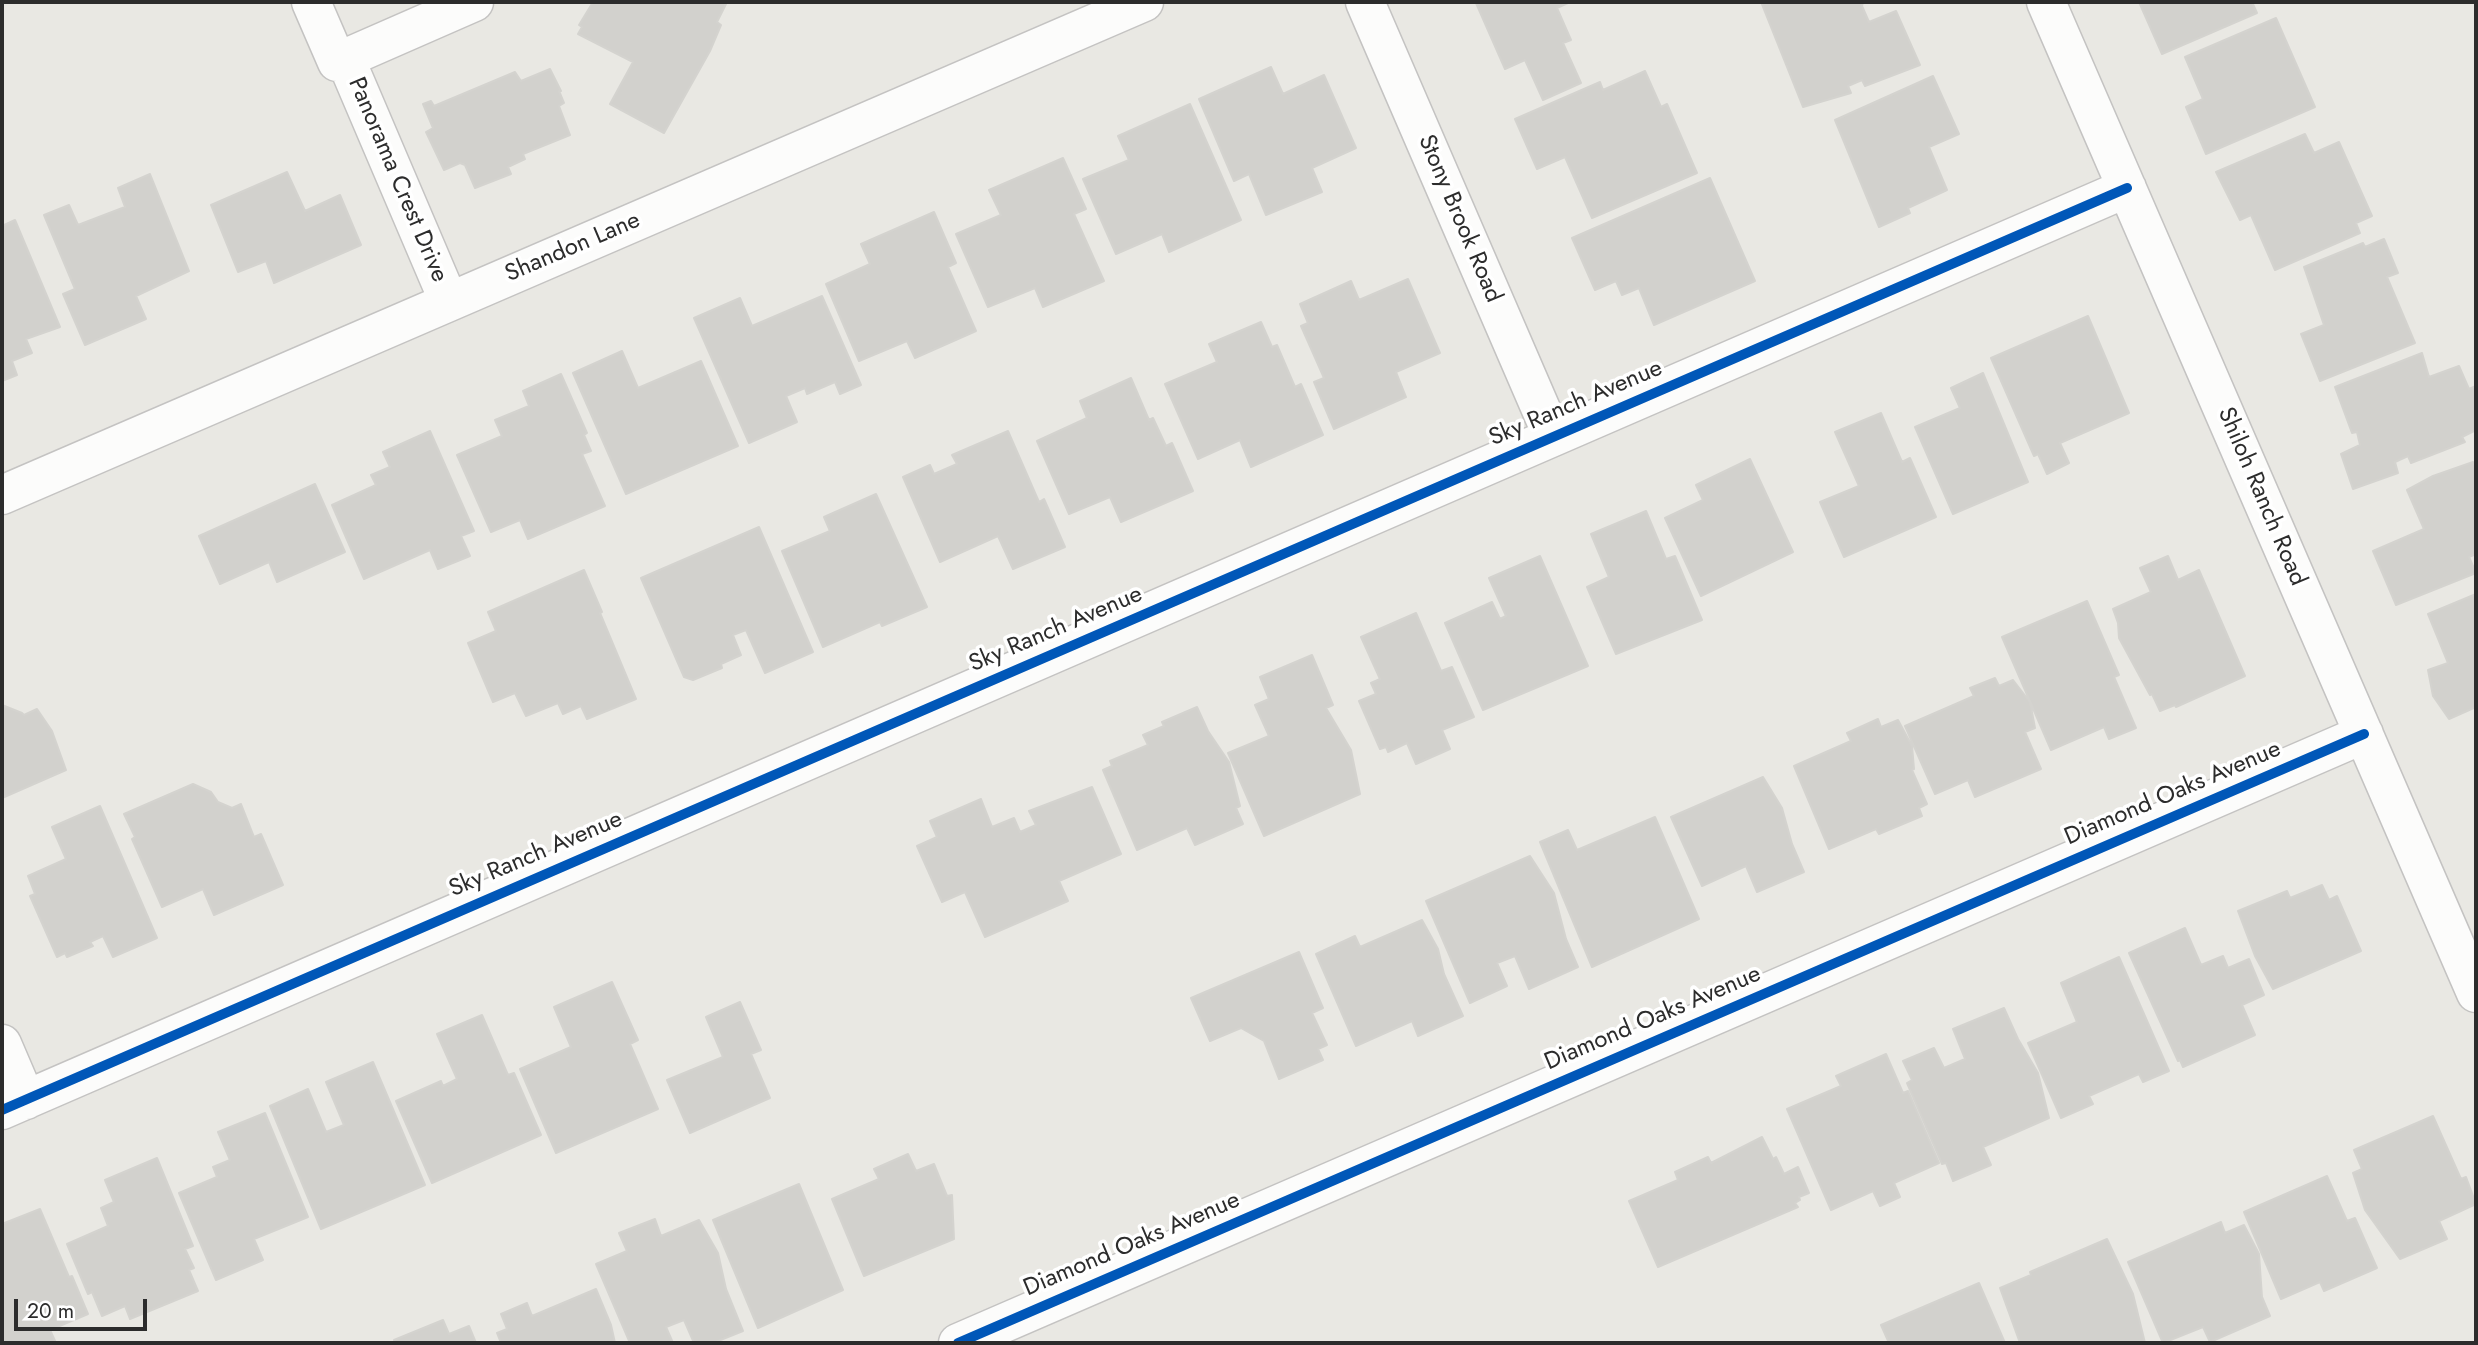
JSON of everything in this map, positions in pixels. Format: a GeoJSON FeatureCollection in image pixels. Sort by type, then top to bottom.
{"type":"FeatureCollection","features":[{"type":"Feature","properties":{"kind":"street","name":"Panorama Crest Drive"},"geometry":{"type":"LineString","coordinates":[[311,2],[337,62],[474,2]]}},
{"type":"Feature","properties":{"kind":"street","name":"Shandon Lane"},"geometry":{"type":"LineString","coordinates":[[2,495],[1144,2]]}},
{"type":"Feature","properties":{"kind":"street","name":"Stony Brook Road"},"geometry":{"type":"LineString","coordinates":[[1365,2],[1553,437]]}},
{"type":"Feature","properties":{"kind":"street","name":"Shiloh Ranch Road"},"geometry":{"type":"LineString","coordinates":[[2046,2],[2476,993]]}},
{"type":"Feature","properties":{"kind":"street","name":"Panorama Crest Drive"},"geometry":{"type":"LineString","coordinates":[[345,58],[449,302]]}},
{"type":"Feature","properties":{"kind":"street","name":"Sky Ranch Avenue"},"geometry":{"type":"LineString","coordinates":[[14,1105],[2127,188]]}},
{"type":"Feature","properties":{"kind":"street","name":"Diamond Oaks Avenue"},"geometry":{"type":"LineString","coordinates":[[958,1343],[2364,734]]}},
{"type":"Feature","properties":{"kind":"street"},"geometry":{"type":"LineString","coordinates":[[2,1044],[14,1105]]}},
{"type":"Feature","properties":{"kind":"building"},"geometry":{"type":"Polygon","coordinates":[[[593,2],[727,2],[717,22],[721,25],[710,51],[664,133],[610,104],[633,62],[578,34],[582,27],[579,25],[593,2]]]}},
{"type":"Feature","properties":{"kind":"building"},"geometry":{"type":"Polygon","coordinates":[[[1570,2],[1557,8],[1571,40],[1563,43],[1581,83],[1543,100],[1525,60],[1505,69],[1476,3],[1570,2]]]}},
{"type":"Feature","properties":{"kind":"building"},"geometry":{"type":"Polygon","coordinates":[[[1761,2],[1863,2],[1862,6],[1869,22],[1896,11],[1920,65],[1865,86],[1862,80],[1848,86],[1851,93],[1803,107],[1761,2]]]}},
{"type":"Feature","properties":{"kind":"building"},"geometry":{"type":"Polygon","coordinates":[[[2139,2],[2252,2],[2257,13],[2162,54],[2139,2]]]}},
{"type":"Feature","properties":{"kind":"building"},"geometry":{"type":"Polygon","coordinates":[[[2276,18],[2315,107],[2206,154],[2186,107],[2203,99],[2185,57],[2276,18]]]}},
{"type":"Feature","properties":{"kind":"building"},"geometry":{"type":"Polygon","coordinates":[[[1271,67],[1283,94],[1324,75],[1356,148],[1312,168],[1322,192],[1266,215],[1249,174],[1234,181],[1199,99],[1271,67]]]}},
{"type":"Feature","properties":{"kind":"building"},"geometry":{"type":"Polygon","coordinates":[[[550,69],[561,91],[564,103],[559,106],[570,135],[523,154],[525,159],[508,167],[511,174],[475,188],[465,165],[460,163],[444,170],[426,132],[433,128],[423,104],[431,101],[434,106],[515,72],[521,81],[550,69]]]}},
{"type":"Feature","properties":{"kind":"building"},"geometry":{"type":"Polygon","coordinates":[[[1645,71],[1661,107],[1667,104],[1697,173],[1592,218],[1565,157],[1537,169],[1515,119],[1600,82],[1603,90],[1645,71]]]}},
{"type":"Feature","properties":{"kind":"building"},"geometry":{"type":"Polygon","coordinates":[[[1933,76],[1959,134],[1929,147],[1947,190],[1908,208],[1910,213],[1879,227],[1835,120],[1933,76]]]}},
{"type":"Feature","properties":{"kind":"building"},"geometry":{"type":"Polygon","coordinates":[[[1190,104],[1241,220],[1169,252],[1162,234],[1116,254],[1083,179],[1129,160],[1118,136],[1190,104]]]}},
{"type":"Feature","properties":{"kind":"building"},"geometry":{"type":"Polygon","coordinates":[[[2305,134],[2314,153],[2339,142],[2372,216],[2356,223],[2360,233],[2275,270],[2251,215],[2240,220],[2216,172],[2305,134]]]}},
{"type":"Feature","properties":{"kind":"building"},"geometry":{"type":"Polygon","coordinates":[[[1063,158],[1086,209],[1074,214],[1104,281],[1043,307],[1035,288],[988,307],[956,234],[1001,215],[989,190],[1063,158]]]}},
{"type":"Feature","properties":{"kind":"building"},"geometry":{"type":"Polygon","coordinates":[[[287,172],[305,211],[340,195],[361,245],[274,283],[266,261],[238,272],[211,205],[287,172]]]}},
{"type":"Feature","properties":{"kind":"building"},"geometry":{"type":"Polygon","coordinates":[[[150,174],[189,271],[136,296],[146,319],[85,345],[63,294],[75,289],[44,215],[69,205],[78,225],[125,207],[118,188],[150,174]]]}},
{"type":"Feature","properties":{"kind":"building"},"geometry":{"type":"Polygon","coordinates":[[[1710,178],[1755,281],[1654,325],[1639,288],[1622,295],[1616,281],[1595,290],[1572,238],[1710,178]]]}},
{"type":"Feature","properties":{"kind":"building"},"geometry":{"type":"Polygon","coordinates":[[[934,212],[956,263],[948,267],[976,331],[915,358],[907,341],[859,361],[826,284],[870,264],[861,244],[934,212]]]}},
{"type":"Feature","properties":{"kind":"building"},"geometry":{"type":"Polygon","coordinates":[[[15,220],[60,327],[26,339],[32,353],[12,361],[17,375],[2,381],[2,226],[15,220]]]}},
{"type":"Feature","properties":{"kind":"building"},"geometry":{"type":"Polygon","coordinates":[[[2384,239],[2398,273],[2387,277],[2415,343],[2320,381],[2301,334],[2324,325],[2304,267],[2363,243],[2365,247],[2384,239]]]}},
{"type":"Feature","properties":{"kind":"building"},"geometry":{"type":"Polygon","coordinates":[[[1408,279],[1440,353],[1396,372],[1406,397],[1334,429],[1314,382],[1324,378],[1301,326],[1308,323],[1300,304],[1351,281],[1359,300],[1408,279]]]}},
{"type":"Feature","properties":{"kind":"building"},"geometry":{"type":"Polygon","coordinates":[[[822,296],[861,385],[840,394],[835,382],[807,394],[805,388],[786,396],[797,422],[749,443],[694,318],[740,298],[752,326],[822,296]]]}},
{"type":"Feature","properties":{"kind":"building"},"geometry":{"type":"Polygon","coordinates":[[[2088,316],[2129,413],[2060,443],[2069,463],[2047,474],[2038,454],[2034,456],[1991,358],[2088,316]]]}},
{"type":"Feature","properties":{"kind":"building"},"geometry":{"type":"Polygon","coordinates":[[[1261,322],[1272,347],[1277,345],[1295,387],[1301,384],[1323,435],[1251,467],[1240,440],[1198,459],[1165,384],[1217,362],[1209,344],[1261,322]]]}},
{"type":"Feature","properties":{"kind":"building"},"geometry":{"type":"Polygon","coordinates":[[[622,351],[638,388],[701,361],[738,446],[626,494],[573,373],[622,351]]]}},
{"type":"Feature","properties":{"kind":"building"},"geometry":{"type":"Polygon","coordinates":[[[2422,353],[2429,377],[2459,366],[2469,389],[2476,386],[2476,430],[2462,437],[2465,442],[2411,463],[2408,456],[2395,462],[2398,473],[2353,489],[2341,454],[2360,445],[2357,432],[2352,433],[2335,387],[2422,353]]]}},
{"type":"Feature","properties":{"kind":"building"},"geometry":{"type":"Polygon","coordinates":[[[1983,373],[2028,482],[1953,514],[1915,427],[1960,408],[1951,388],[1983,373]]]}},
{"type":"Feature","properties":{"kind":"building"},"geometry":{"type":"Polygon","coordinates":[[[561,374],[587,433],[584,435],[591,451],[582,454],[605,506],[528,539],[520,520],[491,532],[457,455],[502,436],[495,420],[529,406],[523,391],[561,374]]]}},
{"type":"Feature","properties":{"kind":"building"},"geometry":{"type":"Polygon","coordinates":[[[1131,378],[1149,420],[1153,418],[1166,446],[1172,443],[1193,491],[1121,522],[1110,497],[1069,514],[1037,441],[1087,418],[1080,401],[1131,378]]]}},
{"type":"Feature","properties":{"kind":"building"},"geometry":{"type":"Polygon","coordinates":[[[1881,413],[1902,462],[1910,458],[1936,517],[1844,557],[1820,502],[1859,486],[1835,432],[1881,413]]]}},
{"type":"Feature","properties":{"kind":"building"},"geometry":{"type":"Polygon","coordinates":[[[430,431],[474,531],[461,536],[470,556],[438,569],[430,550],[364,579],[332,505],[376,485],[371,475],[390,467],[383,452],[430,431]]]}},
{"type":"Feature","properties":{"kind":"building"},"geometry":{"type":"Polygon","coordinates":[[[1008,431],[1039,502],[1044,499],[1065,547],[1013,569],[998,536],[940,562],[903,477],[930,465],[934,474],[957,464],[952,455],[1008,431]]]}},
{"type":"Feature","properties":{"kind":"building"},"geometry":{"type":"Polygon","coordinates":[[[1750,459],[1793,552],[1701,596],[1665,518],[1703,500],[1696,485],[1750,459]]]}},
{"type":"Feature","properties":{"kind":"building"},"geometry":{"type":"Polygon","coordinates":[[[2473,462],[2476,468],[2476,554],[2469,557],[2476,573],[2396,605],[2373,551],[2424,529],[2407,490],[2433,476],[2473,462]]]}},
{"type":"Feature","properties":{"kind":"building"},"geometry":{"type":"Polygon","coordinates":[[[315,484],[345,552],[277,582],[269,562],[220,584],[199,536],[315,484]]]}},
{"type":"Feature","properties":{"kind":"building"},"geometry":{"type":"Polygon","coordinates":[[[876,494],[927,607],[882,626],[880,622],[823,647],[782,551],[830,531],[824,517],[876,494]]]}},
{"type":"Feature","properties":{"kind":"building"},"geometry":{"type":"Polygon","coordinates":[[[1646,511],[1666,559],[1675,556],[1702,620],[1616,654],[1587,587],[1609,577],[1591,534],[1646,511]]]}},
{"type":"Feature","properties":{"kind":"building"},"geometry":{"type":"Polygon","coordinates":[[[759,527],[813,652],[765,673],[746,630],[733,635],[741,655],[721,664],[722,668],[693,680],[684,677],[641,578],[759,527]]]}},
{"type":"Feature","properties":{"kind":"building"},"geometry":{"type":"Polygon","coordinates":[[[1540,556],[1588,666],[1483,710],[1445,623],[1492,602],[1500,619],[1506,616],[1489,578],[1540,556]]]}},
{"type":"Feature","properties":{"kind":"building"},"geometry":{"type":"Polygon","coordinates":[[[2168,556],[2178,580],[2199,570],[2245,676],[2176,707],[2175,705],[2160,711],[2119,638],[2113,609],[2151,592],[2140,568],[2168,556]]]}},
{"type":"Feature","properties":{"kind":"building"},"geometry":{"type":"Polygon","coordinates":[[[584,570],[636,699],[587,719],[581,706],[563,714],[558,703],[526,716],[515,693],[493,702],[468,643],[496,631],[488,612],[584,570]]]}},
{"type":"Feature","properties":{"kind":"building"},"geometry":{"type":"Polygon","coordinates":[[[2476,594],[2476,707],[2449,719],[2433,696],[2428,670],[2448,663],[2428,614],[2476,594]]]}},
{"type":"Feature","properties":{"kind":"building"},"geometry":{"type":"Polygon","coordinates":[[[2087,601],[2119,675],[2114,677],[2136,728],[2109,739],[2104,727],[2051,750],[2002,637],[2087,601]]]}},
{"type":"Feature","properties":{"kind":"building"},"geometry":{"type":"Polygon","coordinates":[[[1416,613],[1441,671],[1452,667],[1474,717],[1442,730],[1450,749],[1416,764],[1407,743],[1388,752],[1386,747],[1380,749],[1359,701],[1376,694],[1371,683],[1380,679],[1361,637],[1416,613]]]}},
{"type":"Feature","properties":{"kind":"building"},"geometry":{"type":"Polygon","coordinates":[[[1312,655],[1333,705],[1326,708],[1351,750],[1360,794],[1264,836],[1228,753],[1269,736],[1255,705],[1269,699],[1260,677],[1312,655]]]}},
{"type":"Feature","properties":{"kind":"building"},"geometry":{"type":"Polygon","coordinates":[[[1995,678],[1999,686],[2013,680],[2030,702],[2035,728],[2025,732],[2041,769],[1975,797],[1968,780],[1935,794],[1905,726],[1974,696],[1970,688],[1995,678]]]}},
{"type":"Feature","properties":{"kind":"building"},"geometry":{"type":"Polygon","coordinates":[[[2,705],[24,715],[37,709],[52,731],[66,770],[2,798],[2,705]]]}},
{"type":"Feature","properties":{"kind":"building"},"geometry":{"type":"Polygon","coordinates":[[[1197,707],[1208,731],[1229,762],[1240,806],[1236,808],[1243,824],[1195,845],[1187,828],[1137,850],[1103,770],[1112,766],[1110,761],[1148,745],[1143,735],[1164,726],[1162,722],[1197,707]]]}},
{"type":"Feature","properties":{"kind":"building"},"geometry":{"type":"Polygon","coordinates":[[[1878,719],[1881,727],[1898,720],[1912,746],[1912,770],[1927,804],[1919,808],[1922,816],[1879,834],[1876,829],[1829,849],[1794,766],[1851,741],[1847,733],[1878,719]]]}},
{"type":"Feature","properties":{"kind":"building"},"geometry":{"type":"Polygon","coordinates":[[[1763,777],[1782,808],[1792,844],[1804,872],[1757,892],[1746,866],[1702,886],[1671,817],[1763,777]]]}},
{"type":"Feature","properties":{"kind":"building"},"geometry":{"type":"Polygon","coordinates":[[[193,784],[211,792],[218,802],[232,808],[241,804],[254,837],[261,834],[283,885],[214,915],[203,889],[162,907],[124,814],[193,784]]]}},
{"type":"Feature","properties":{"kind":"building"},"geometry":{"type":"Polygon","coordinates":[[[1092,787],[1121,854],[1059,881],[1068,901],[985,937],[965,892],[942,902],[917,846],[937,837],[930,821],[981,799],[992,827],[1014,818],[1020,832],[1036,825],[1029,811],[1092,787]]]}},
{"type":"Feature","properties":{"kind":"building"},"geometry":{"type":"Polygon","coordinates":[[[100,806],[157,938],[113,957],[103,936],[90,942],[93,946],[67,957],[65,953],[57,957],[30,896],[35,894],[28,876],[66,859],[52,827],[100,806]]]}},
{"type":"Feature","properties":{"kind":"building"},"geometry":{"type":"Polygon","coordinates":[[[1655,817],[1699,919],[1592,967],[1540,842],[1568,830],[1577,850],[1655,817]]]}},
{"type":"Feature","properties":{"kind":"building"},"geometry":{"type":"Polygon","coordinates":[[[1530,856],[1554,893],[1566,939],[1578,967],[1529,989],[1515,956],[1497,963],[1507,986],[1470,1003],[1426,901],[1530,856]]]}},
{"type":"Feature","properties":{"kind":"building"},"geometry":{"type":"Polygon","coordinates":[[[2322,885],[2329,900],[2337,896],[2361,951],[2273,989],[2255,956],[2238,911],[2287,891],[2290,898],[2322,885]]]}},
{"type":"Feature","properties":{"kind":"building"},"geometry":{"type":"Polygon","coordinates":[[[1422,920],[1438,949],[1444,974],[1463,1016],[1418,1036],[1412,1021],[1356,1046],[1316,954],[1355,936],[1360,947],[1422,920]]]}},
{"type":"Feature","properties":{"kind":"building"},"geometry":{"type":"Polygon","coordinates":[[[2185,928],[2201,965],[2223,956],[2228,968],[2249,959],[2264,995],[2242,1005],[2255,1035],[2183,1067],[2129,953],[2185,928]]]}},
{"type":"Feature","properties":{"kind":"building"},"geometry":{"type":"Polygon","coordinates":[[[1299,952],[1323,1008],[1312,1013],[1327,1045],[1318,1049],[1323,1060],[1279,1079],[1264,1041],[1241,1028],[1210,1041],[1191,998],[1299,952]]]}},
{"type":"Feature","properties":{"kind":"building"},"geometry":{"type":"Polygon","coordinates":[[[2119,957],[2169,1071],[2143,1082],[2139,1074],[2089,1096],[2093,1104],[2061,1118],[2028,1043],[2077,1022],[2061,983],[2119,957]]]}},
{"type":"Feature","properties":{"kind":"building"},"geometry":{"type":"Polygon","coordinates":[[[612,982],[638,1040],[630,1044],[658,1109],[556,1153],[520,1069],[571,1047],[554,1007],[612,982]]]}},
{"type":"Feature","properties":{"kind":"building"},"geometry":{"type":"Polygon","coordinates":[[[740,1002],[761,1050],[751,1054],[770,1098],[690,1133],[667,1080],[723,1057],[706,1017],[740,1002]]]}},
{"type":"Feature","properties":{"kind":"building"},"geometry":{"type":"Polygon","coordinates":[[[2004,1008],[2038,1073],[2049,1118],[1983,1147],[1991,1165],[1953,1181],[1946,1163],[1942,1164],[1907,1083],[1912,1080],[1903,1061],[1934,1048],[1944,1068],[1965,1059],[1953,1029],[2004,1008]]]}},
{"type":"Feature","properties":{"kind":"building"},"geometry":{"type":"Polygon","coordinates":[[[482,1015],[508,1075],[514,1073],[541,1135],[432,1183],[396,1101],[441,1081],[443,1086],[457,1079],[437,1034],[482,1015]]]}},
{"type":"Feature","properties":{"kind":"building"},"geometry":{"type":"Polygon","coordinates":[[[1886,1054],[1903,1093],[1908,1091],[1939,1163],[1894,1183],[1900,1197],[1880,1206],[1873,1191],[1831,1210],[1787,1109],[1841,1086],[1836,1076],[1886,1054]]]}},
{"type":"Feature","properties":{"kind":"building"},"geometry":{"type":"Polygon","coordinates":[[[373,1062],[425,1185],[321,1229],[270,1106],[308,1089],[326,1132],[344,1125],[326,1082],[373,1062]]]}},
{"type":"Feature","properties":{"kind":"building"},"geometry":{"type":"Polygon","coordinates":[[[265,1113],[308,1217],[254,1239],[263,1260],[216,1280],[179,1193],[217,1177],[213,1167],[230,1160],[218,1132],[265,1113]]]}},
{"type":"Feature","properties":{"kind":"building"},"geometry":{"type":"Polygon","coordinates":[[[2433,1116],[2461,1179],[2466,1177],[2476,1204],[2439,1221],[2447,1239],[2400,1259],[2365,1210],[2353,1173],[2362,1169],[2354,1150],[2433,1116]]]}},
{"type":"Feature","properties":{"kind":"building"},"geometry":{"type":"Polygon","coordinates":[[[1762,1137],[1784,1174],[1798,1167],[1809,1193],[1799,1197],[1800,1200],[1795,1203],[1798,1207],[1658,1267],[1629,1201],[1678,1180],[1675,1172],[1708,1157],[1711,1163],[1762,1137]]]}},
{"type":"Feature","properties":{"kind":"building"},"geometry":{"type":"Polygon","coordinates":[[[908,1154],[916,1171],[934,1164],[947,1196],[952,1195],[954,1239],[864,1276],[832,1199],[879,1179],[874,1169],[908,1154]]]}},
{"type":"Feature","properties":{"kind":"building"},"geometry":{"type":"Polygon","coordinates":[[[157,1158],[193,1246],[185,1249],[194,1268],[189,1270],[198,1291],[130,1319],[125,1306],[102,1316],[92,1292],[88,1294],[67,1244],[108,1226],[101,1208],[114,1202],[105,1180],[157,1158]]]}},
{"type":"Feature","properties":{"kind":"building"},"geometry":{"type":"Polygon","coordinates":[[[2327,1176],[2347,1221],[2355,1218],[2377,1268],[2324,1291],[2320,1282],[2281,1299],[2244,1212],[2327,1176]]]}},
{"type":"Feature","properties":{"kind":"building"},"geometry":{"type":"Polygon","coordinates":[[[799,1184],[843,1290],[758,1328],[713,1220],[799,1184]]]}},
{"type":"Feature","properties":{"kind":"building"},"geometry":{"type":"Polygon","coordinates":[[[40,1209],[88,1314],[50,1330],[56,1343],[2,1343],[2,1224],[40,1209]]]}},
{"type":"Feature","properties":{"kind":"building"},"geometry":{"type":"Polygon","coordinates":[[[655,1219],[661,1236],[699,1220],[718,1253],[726,1289],[743,1331],[713,1343],[694,1343],[684,1320],[666,1327],[673,1343],[630,1343],[596,1264],[627,1251],[619,1233],[655,1219]]]}},
{"type":"Feature","properties":{"kind":"building"},"geometry":{"type":"Polygon","coordinates":[[[2221,1222],[2225,1233],[2244,1225],[2259,1254],[2262,1297],[2270,1316],[2210,1342],[2203,1327],[2163,1343],[2128,1262],[2221,1222]]]}},
{"type":"Feature","properties":{"kind":"building"},"geometry":{"type":"Polygon","coordinates":[[[2107,1239],[2133,1294],[2145,1343],[2020,1343],[2000,1288],[2107,1239]]]}},
{"type":"Feature","properties":{"kind":"building"},"geometry":{"type":"Polygon","coordinates":[[[1979,1283],[2005,1343],[1889,1343],[1881,1325],[1979,1283]]]}},
{"type":"Feature","properties":{"kind":"building"},"geometry":{"type":"Polygon","coordinates":[[[596,1289],[611,1325],[615,1343],[501,1343],[497,1333],[507,1329],[501,1314],[527,1303],[532,1316],[596,1289]]]}},
{"type":"Feature","properties":{"kind":"building"},"geometry":{"type":"Polygon","coordinates":[[[443,1320],[449,1334],[469,1326],[476,1343],[395,1343],[394,1340],[443,1320]]]}},
{"type":"Feature","properties":{"kind":"cycle path"},"geometry":{"type":"LineString","coordinates":[[2,1110],[2127,188]]}},
{"type":"Feature","properties":{"kind":"cycle path"},"geometry":{"type":"LineString","coordinates":[[958,1343],[2364,734]]}}]}
